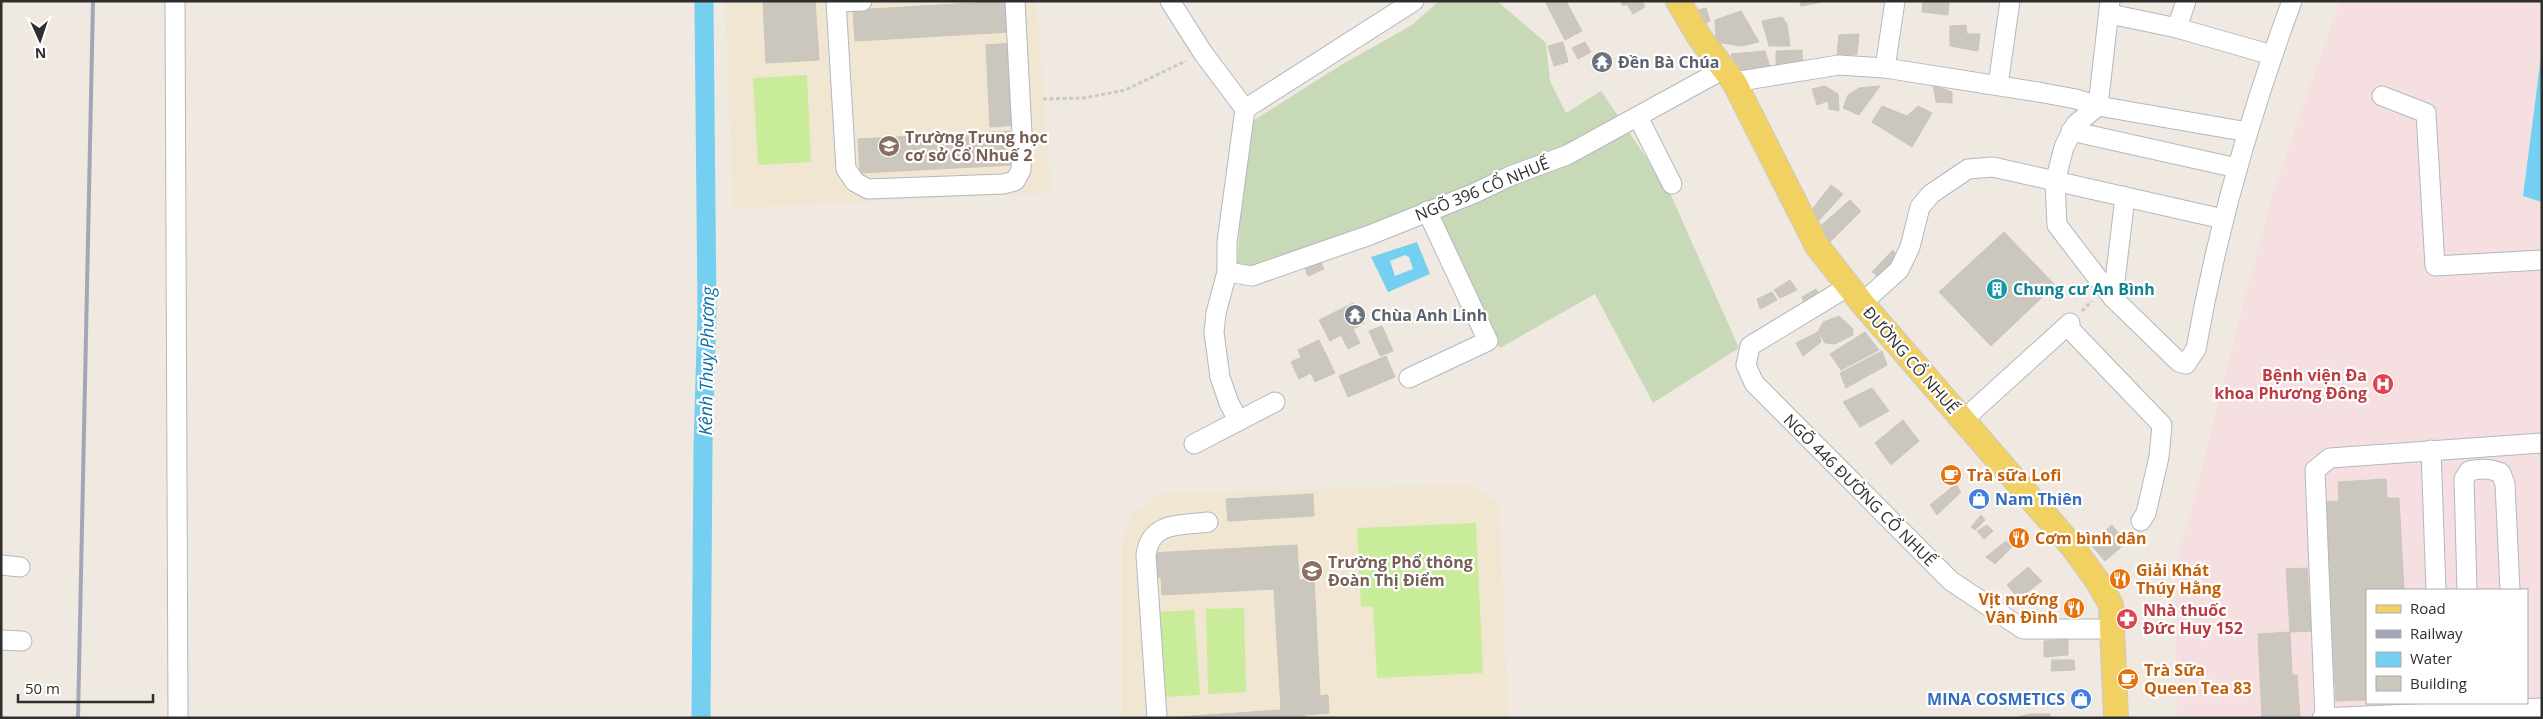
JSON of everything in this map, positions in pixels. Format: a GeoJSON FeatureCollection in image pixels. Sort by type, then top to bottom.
{"type":"FeatureCollection","features":[{"type":"Feature","properties":{"kind":"main road","name":"ĐƯỜNG CỔ NHUẾ"},"geometry":{"type":"LineString","coordinates":[[1678,1],[1700,38],[1729,75],[1818,246],[1856,294],[2072,546],[2098,582],[2111,605],[2116,718]]}},
{"type":"Feature","properties":{"kind":"street"},"geometry":{"type":"LineString","coordinates":[[176,1],[178,718]]}},
{"type":"Feature","properties":{"kind":"street"},"geometry":{"type":"LineString","coordinates":[[862,1],[836,2],[846,169],[855,182],[868,189],[1003,184],[1015,181],[1021,170],[1022,133],[1015,1]]}},
{"type":"Feature","properties":{"kind":"street"},"geometry":{"type":"LineString","coordinates":[[1170,1],[1203,53],[1245,109],[1226,242],[1227,272],[1216,313],[1214,333],[1220,377],[1229,403],[1238,420]]}},
{"type":"Feature","properties":{"kind":"street"},"geometry":{"type":"LineString","coordinates":[[1245,109],[1414,1]]}},
{"type":"Feature","properties":{"kind":"street"},"geometry":{"type":"LineString","coordinates":[[1885,68],[1895,1]]}},
{"type":"Feature","properties":{"kind":"street"},"geometry":{"type":"LineString","coordinates":[[1998,85],[2010,1]]}},
{"type":"Feature","properties":{"kind":"street"},"geometry":{"type":"LineString","coordinates":[[2177,28],[2186,1]]}},
{"type":"Feature","properties":{"kind":"street"},"geometry":{"type":"LineString","coordinates":[[2272,56],[2110,8],[2098,106],[2076,124],[2071,132],[2055,182],[2057,225],[2109,293],[2179,362],[2186,364],[2196,349],[2223,219],[2237,168],[2272,56],[2292,1]]}},
{"type":"Feature","properties":{"kind":"street","name":"NGÕ 396 CỔ NHUẾ"},"geometry":{"type":"LineString","coordinates":[[1227,272],[1252,276],[1370,235],[1567,156],[1638,117],[1729,75],[1839,65],[1885,68],[1998,85],[2076,99],[2098,106],[2248,132]]}},
{"type":"Feature","properties":{"kind":"street"},"geometry":{"type":"LineString","coordinates":[[2382,96],[2426,113],[2435,266],[2542,260]]}},
{"type":"Feature","properties":{"kind":"street"},"geometry":{"type":"LineString","coordinates":[[1638,117],[1672,184]]}},
{"type":"Feature","properties":{"kind":"street"},"geometry":{"type":"LineString","coordinates":[[2071,132],[2237,168]]}},
{"type":"Feature","properties":{"kind":"street","name":"NGÕ 446 ĐƯỜNG CỔ NHUẾ"},"geometry":{"type":"LineString","coordinates":[[2113,629],[2023,629],[1952,581],[1754,383],[1746,365],[1750,346],[1856,294],[1899,270],[1910,247],[1920,207],[1931,194],[1968,169],[1993,167],[2223,219]]}},
{"type":"Feature","properties":{"kind":"street"},"geometry":{"type":"LineString","coordinates":[[2109,293],[2125,197]]}},
{"type":"Feature","properties":{"kind":"street"},"geometry":{"type":"LineString","coordinates":[[1409,378],[1488,341],[1427,211]]}},
{"type":"Feature","properties":{"kind":"street"},"geometry":{"type":"LineString","coordinates":[[1963,420],[2069,324],[2162,425],[2146,513],[2140,521]]}},
{"type":"Feature","properties":{"kind":"street"},"geometry":{"type":"LineString","coordinates":[[1194,444],[1275,402]]}},
{"type":"Feature","properties":{"kind":"street"},"geometry":{"type":"LineString","coordinates":[[2542,443],[2330,458],[2315,470],[2323,718],[2441,707],[2516,706],[2542,708]]}},
{"type":"Feature","properties":{"kind":"street"},"geometry":{"type":"LineString","coordinates":[[2431,450],[2436,589]]}},
{"type":"Feature","properties":{"kind":"street"},"geometry":{"type":"LineString","coordinates":[[2467,589],[2464,479],[2469,471],[2481,468],[2493,469],[2501,473],[2505,484],[2510,589]]}},
{"type":"Feature","properties":{"kind":"street"},"geometry":{"type":"LineString","coordinates":[[1158,718],[1146,555],[1148,545],[1153,534],[1161,529],[1208,522]]}},
{"type":"Feature","properties":{"kind":"street"},"geometry":{"type":"LineString","coordinates":[[1,640],[22,641]]}},
{"type":"Feature","properties":{"kind":"path"},"geometry":{"type":"LineString","coordinates":[[1042,99],[1084,98],[1125,90],[1203,53]]}},
{"type":"Feature","properties":{"kind":"path"},"geometry":{"type":"LineString","coordinates":[[2069,324],[2109,293]]}},
{"type":"Feature","properties":{"kind":"shaded area","name":"Trường Trung học cơ sở Cổ Nhuế 2"},"geometry":{"type":"Polygon","coordinates":[[[725,1],[1033,1],[1037,6],[1051,193],[733,208],[725,1]]]}},
{"type":"Feature","properties":{"kind":"shaded area","name":"Bệnh viện Đa khoa Phương Đông"},"geometry":{"type":"Polygon","coordinates":[[[2340,1],[2542,1],[2542,718],[2177,718],[2175,571],[2271,198],[2340,1]]]}},
{"type":"Feature","properties":{"kind":"shaded area","name":"Trường Phổ thông Đoàn Thị Điểm"},"geometry":{"type":"Polygon","coordinates":[[[1472,484],[1499,504],[1508,718],[1122,718],[1122,540],[1131,515],[1160,494],[1472,484]]]}},
{"type":"Feature","properties":{"kind":"green space"},"geometry":{"type":"Polygon","coordinates":[[[1439,1],[1497,1],[1546,43],[1550,81],[1566,113],[1601,91],[1669,191],[1739,348],[1653,403],[1595,294],[1500,348],[1428,205],[1247,274],[1237,268],[1242,191],[1251,122],[1341,65],[1412,25],[1439,1]]]}},
{"type":"Feature","properties":{"kind":"green space"},"geometry":{"type":"Polygon","coordinates":[[[807,75],[811,162],[758,165],[753,78],[807,75]]]}},
{"type":"Feature","properties":{"kind":"green space"},"geometry":{"type":"Polygon","coordinates":[[[1476,523],[1483,673],[1377,678],[1373,607],[1361,606],[1357,528],[1476,523]]]}},
{"type":"Feature","properties":{"kind":"green space"},"geometry":{"type":"Polygon","coordinates":[[[1244,608],[1246,692],[1208,694],[1206,609],[1244,608]]]}},
{"type":"Feature","properties":{"kind":"green space"},"geometry":{"type":"Polygon","coordinates":[[[1194,610],[1200,695],[1161,697],[1156,612],[1194,610]]]}},
{"type":"Feature","properties":{"kind":"water"},"geometry":{"type":"Polygon","coordinates":[[[2542,49],[2542,202],[2523,196],[2542,49]]]}},
{"type":"Feature","properties":{"kind":"water"},"geometry":{"type":"Polygon","coordinates":[[[1417,242],[1430,274],[1388,292],[1371,257],[1417,242]],[[1405,255],[1390,261],[1395,276],[1413,269],[1409,257],[1405,255]]]}},
{"type":"Feature","properties":{"kind":"building"},"geometry":{"type":"Polygon","coordinates":[[[763,1],[815,1],[819,60],[766,63],[763,1]]]}},
{"type":"Feature","properties":{"kind":"building"},"geometry":{"type":"Polygon","coordinates":[[[1008,1],[1010,32],[855,41],[853,10],[1008,1]]]}},
{"type":"Feature","properties":{"kind":"building"},"geometry":{"type":"Polygon","coordinates":[[[1545,1],[1566,1],[1582,31],[1565,40],[1545,1]]]}},
{"type":"Feature","properties":{"kind":"building"},"geometry":{"type":"Polygon","coordinates":[[[1621,1],[1642,1],[1645,7],[1633,14],[1627,4],[1623,6],[1621,1]]]}},
{"type":"Feature","properties":{"kind":"building"},"geometry":{"type":"Polygon","coordinates":[[[1800,1],[1822,1],[1822,2],[1801,6],[1800,1]]]}},
{"type":"Feature","properties":{"kind":"building"},"geometry":{"type":"Polygon","coordinates":[[[1923,1],[1949,1],[1948,15],[1922,12],[1923,1]]]}},
{"type":"Feature","properties":{"kind":"building"},"geometry":{"type":"Polygon","coordinates":[[[1706,8],[1710,21],[1698,26],[1694,11],[1706,8]]]}},
{"type":"Feature","properties":{"kind":"building"},"geometry":{"type":"Polygon","coordinates":[[[1741,11],[1759,42],[1741,46],[1716,42],[1715,20],[1741,11]]]}},
{"type":"Feature","properties":{"kind":"building"},"geometry":{"type":"Polygon","coordinates":[[[1782,17],[1787,24],[1790,46],[1769,46],[1762,21],[1782,17]]]}},
{"type":"Feature","properties":{"kind":"building"},"geometry":{"type":"Polygon","coordinates":[[[1966,25],[1967,34],[1980,34],[1978,51],[1950,46],[1950,26],[1966,25]]]}},
{"type":"Feature","properties":{"kind":"building"},"geometry":{"type":"Polygon","coordinates":[[[1859,34],[1857,54],[1837,55],[1839,35],[1859,34]]]}},
{"type":"Feature","properties":{"kind":"building"},"geometry":{"type":"Polygon","coordinates":[[[1563,42],[1568,62],[1554,66],[1548,46],[1563,42]]]}},
{"type":"Feature","properties":{"kind":"building"},"geometry":{"type":"Polygon","coordinates":[[[1585,42],[1591,52],[1578,59],[1572,48],[1585,42]]]}},
{"type":"Feature","properties":{"kind":"building"},"geometry":{"type":"Polygon","coordinates":[[[1013,43],[1017,125],[990,127],[986,45],[1013,43]]]}},
{"type":"Feature","properties":{"kind":"building"},"geometry":{"type":"Polygon","coordinates":[[[1802,50],[1803,66],[1776,67],[1776,51],[1802,50]]]}},
{"type":"Feature","properties":{"kind":"building"},"geometry":{"type":"Polygon","coordinates":[[[1765,51],[1772,73],[1739,76],[1731,54],[1765,51]]]}},
{"type":"Feature","properties":{"kind":"building"},"geometry":{"type":"Polygon","coordinates":[[[1933,85],[1952,92],[1952,103],[1936,102],[1933,85]]]}},
{"type":"Feature","properties":{"kind":"building"},"geometry":{"type":"Polygon","coordinates":[[[1825,86],[1838,94],[1839,111],[1829,109],[1828,101],[1817,105],[1812,89],[1825,86]]]}},
{"type":"Feature","properties":{"kind":"building"},"geometry":{"type":"Polygon","coordinates":[[[1880,86],[1859,115],[1843,108],[1848,95],[1859,88],[1880,86]]]}},
{"type":"Feature","properties":{"kind":"building"},"geometry":{"type":"Polygon","coordinates":[[[1882,106],[1907,116],[1918,106],[1932,113],[1912,147],[1872,122],[1882,106]]]}},
{"type":"Feature","properties":{"kind":"building"},"geometry":{"type":"Polygon","coordinates":[[[1011,131],[1013,165],[860,173],[858,139],[1011,131]]]}},
{"type":"Feature","properties":{"kind":"building"},"geometry":{"type":"Polygon","coordinates":[[[1831,185],[1843,194],[1814,226],[1810,212],[1831,185]]]}},
{"type":"Feature","properties":{"kind":"building"},"geometry":{"type":"Polygon","coordinates":[[[1850,200],[1861,211],[1826,246],[1815,231],[1850,200]]]}},
{"type":"Feature","properties":{"kind":"building","name":"Chung cư An Bình"},"geometry":{"type":"Polygon","coordinates":[[[2004,232],[2055,285],[1991,346],[1939,292],[2004,232]]]}},
{"type":"Feature","properties":{"kind":"building"},"geometry":{"type":"Polygon","coordinates":[[[1893,250],[1899,260],[1881,278],[1872,272],[1893,250]]]}},
{"type":"Feature","properties":{"kind":"building"},"geometry":{"type":"Polygon","coordinates":[[[1318,256],[1324,269],[1308,276],[1303,263],[1318,256]]]}},
{"type":"Feature","properties":{"kind":"building"},"geometry":{"type":"Polygon","coordinates":[[[1790,280],[1797,290],[1780,298],[1774,290],[1790,280]]]}},
{"type":"Feature","properties":{"kind":"building"},"geometry":{"type":"Polygon","coordinates":[[[1816,289],[1820,297],[1805,306],[1802,297],[1816,289]]]}},
{"type":"Feature","properties":{"kind":"building"},"geometry":{"type":"Polygon","coordinates":[[[1772,292],[1777,300],[1760,309],[1757,299],[1772,292]]]}},
{"type":"Feature","properties":{"kind":"building"},"geometry":{"type":"Polygon","coordinates":[[[1353,303],[1364,323],[1353,329],[1360,343],[1348,349],[1341,335],[1330,341],[1319,320],[1353,303]]]}},
{"type":"Feature","properties":{"kind":"building"},"geometry":{"type":"Polygon","coordinates":[[[1839,316],[1853,329],[1853,335],[1835,344],[1825,343],[1818,332],[1823,322],[1839,316]]]}},
{"type":"Feature","properties":{"kind":"building"},"geometry":{"type":"Polygon","coordinates":[[[1382,326],[1393,351],[1380,356],[1369,331],[1382,326]]]}},
{"type":"Feature","properties":{"kind":"building"},"geometry":{"type":"Polygon","coordinates":[[[1818,332],[1821,342],[1803,356],[1796,343],[1818,332]]]}},
{"type":"Feature","properties":{"kind":"building"},"geometry":{"type":"Polygon","coordinates":[[[1865,332],[1879,350],[1841,370],[1830,354],[1865,332]]]}},
{"type":"Feature","properties":{"kind":"building"},"geometry":{"type":"Polygon","coordinates":[[[1319,340],[1335,373],[1315,382],[1311,373],[1299,379],[1291,362],[1301,357],[1298,350],[1319,340]]]}},
{"type":"Feature","properties":{"kind":"building"},"geometry":{"type":"Polygon","coordinates":[[[1882,351],[1887,365],[1846,388],[1840,373],[1882,351]]]}},
{"type":"Feature","properties":{"kind":"building"},"geometry":{"type":"Polygon","coordinates":[[[1386,356],[1395,377],[1348,397],[1339,376],[1386,356]]]}},
{"type":"Feature","properties":{"kind":"building"},"geometry":{"type":"Polygon","coordinates":[[[1872,388],[1889,411],[1860,427],[1843,402],[1872,388]]]}},
{"type":"Feature","properties":{"kind":"building"},"geometry":{"type":"Polygon","coordinates":[[[1903,420],[1919,441],[1891,465],[1875,443],[1903,420]]]}},
{"type":"Feature","properties":{"kind":"building"},"geometry":{"type":"Polygon","coordinates":[[[2386,479],[2387,498],[2399,498],[2404,589],[2366,589],[2366,700],[2336,701],[2324,502],[2339,501],[2338,482],[2386,479]]]}},
{"type":"Feature","properties":{"kind":"building"},"geometry":{"type":"Polygon","coordinates":[[[1956,484],[1961,492],[1937,515],[1930,505],[1956,484]]]}},
{"type":"Feature","properties":{"kind":"building"},"geometry":{"type":"Polygon","coordinates":[[[1313,494],[1314,516],[1228,521],[1226,499],[1313,494]]]}},
{"type":"Feature","properties":{"kind":"building"},"geometry":{"type":"Polygon","coordinates":[[[1981,515],[1985,520],[1975,530],[1971,527],[1981,515]]]}},
{"type":"Feature","properties":{"kind":"building"},"geometry":{"type":"Polygon","coordinates":[[[1987,525],[1993,531],[1984,539],[1977,531],[1987,525]]]}},
{"type":"Feature","properties":{"kind":"building"},"geometry":{"type":"Polygon","coordinates":[[[2112,525],[2126,543],[2105,561],[2090,544],[2112,525]]]}},
{"type":"Feature","properties":{"kind":"building"},"geometry":{"type":"Polygon","coordinates":[[[2006,541],[2012,547],[1995,564],[1986,557],[2006,541]]]}},
{"type":"Feature","properties":{"kind":"building"},"geometry":{"type":"Polygon","coordinates":[[[1297,545],[1299,580],[1314,579],[1320,696],[1328,695],[1329,713],[1305,715],[1305,718],[1162,718],[1281,710],[1274,589],[1162,595],[1161,577],[1153,578],[1152,553],[1297,545]]]}},
{"type":"Feature","properties":{"kind":"building"},"geometry":{"type":"Polygon","coordinates":[[[2028,567],[2042,581],[2019,599],[2007,585],[2028,567]]]}},
{"type":"Feature","properties":{"kind":"building"},"geometry":{"type":"Polygon","coordinates":[[[2307,568],[2311,631],[2290,632],[2286,569],[2307,568]]]}},
{"type":"Feature","properties":{"kind":"building"},"geometry":{"type":"Polygon","coordinates":[[[2290,632],[2292,675],[2297,675],[2300,718],[2262,718],[2258,634],[2290,632]]]}},
{"type":"Feature","properties":{"kind":"building"},"geometry":{"type":"Polygon","coordinates":[[[2068,639],[2068,655],[2044,657],[2044,641],[2068,639]]]}},
{"type":"Feature","properties":{"kind":"building"},"geometry":{"type":"Polygon","coordinates":[[[2052,660],[2074,660],[2075,670],[2051,671],[2052,660]]]}},
{"type":"Feature","properties":{"kind":"building"},"geometry":{"type":"Polygon","coordinates":[[[2029,714],[2050,714],[2051,718],[2015,718],[2029,714]]]}},
{"type":"Feature","properties":{"kind":"waterway","name":"Kênh Thuỵ Phương"},"geometry":{"type":"LineString","coordinates":[[701,718],[703,447],[707,311],[704,4]]}},
{"type":"Feature","properties":{"kind":"railway"},"geometry":{"type":"LineString","coordinates":[[78,718],[93,1]]}},
{"type":"Feature","properties":{"kind":"place","name":"Đền Bà Chúa"},"geometry":{"type":"Point","coordinates":[1602,62]}},
{"type":"Feature","properties":{"kind":"place","name":"Trường Trung học cơ sở Cổ Nhuế 2"},"geometry":{"type":"Point","coordinates":[889,146]}},
{"type":"Feature","properties":{"kind":"place","name":"Chung cư An Bình"},"geometry":{"type":"Point","coordinates":[1997,289]}},
{"type":"Feature","properties":{"kind":"place","name":"Chùa Anh Linh"},"geometry":{"type":"Point","coordinates":[1355,315]}},
{"type":"Feature","properties":{"kind":"place","name":"Bệnh viện Đa khoa Phương Đông"},"geometry":{"type":"Point","coordinates":[2383,384]}},
{"type":"Feature","properties":{"kind":"place","name":"Trà sữa Lofi"},"geometry":{"type":"Point","coordinates":[1951,475]}},
{"type":"Feature","properties":{"kind":"place","name":"Nam Thiên"},"geometry":{"type":"Point","coordinates":[1979,499]}},
{"type":"Feature","properties":{"kind":"place","name":"Cơm bình dân"},"geometry":{"type":"Point","coordinates":[2019,538]}},
{"type":"Feature","properties":{"kind":"place","name":"Trường Phổ thông Đoàn Thị Điểm"},"geometry":{"type":"Point","coordinates":[1312,571]}},
{"type":"Feature","properties":{"kind":"place","name":"Giải Khát Thúy Hằng"},"geometry":{"type":"Point","coordinates":[2120,579]}},
{"type":"Feature","properties":{"kind":"place","name":"Vịt nướng Vân Đình"},"geometry":{"type":"Point","coordinates":[2074,608]}},
{"type":"Feature","properties":{"kind":"place","name":"Nhà thuốc Đức Huy 152"},"geometry":{"type":"Point","coordinates":[2127,619]}},
{"type":"Feature","properties":{"kind":"place","name":"Trà Sữa Queen Tea 83"},"geometry":{"type":"Point","coordinates":[2128,679]}},
{"type":"Feature","properties":{"kind":"place","name":"MINA COSMETICS"},"geometry":{"type":"Point","coordinates":[2081,699]}}]}
